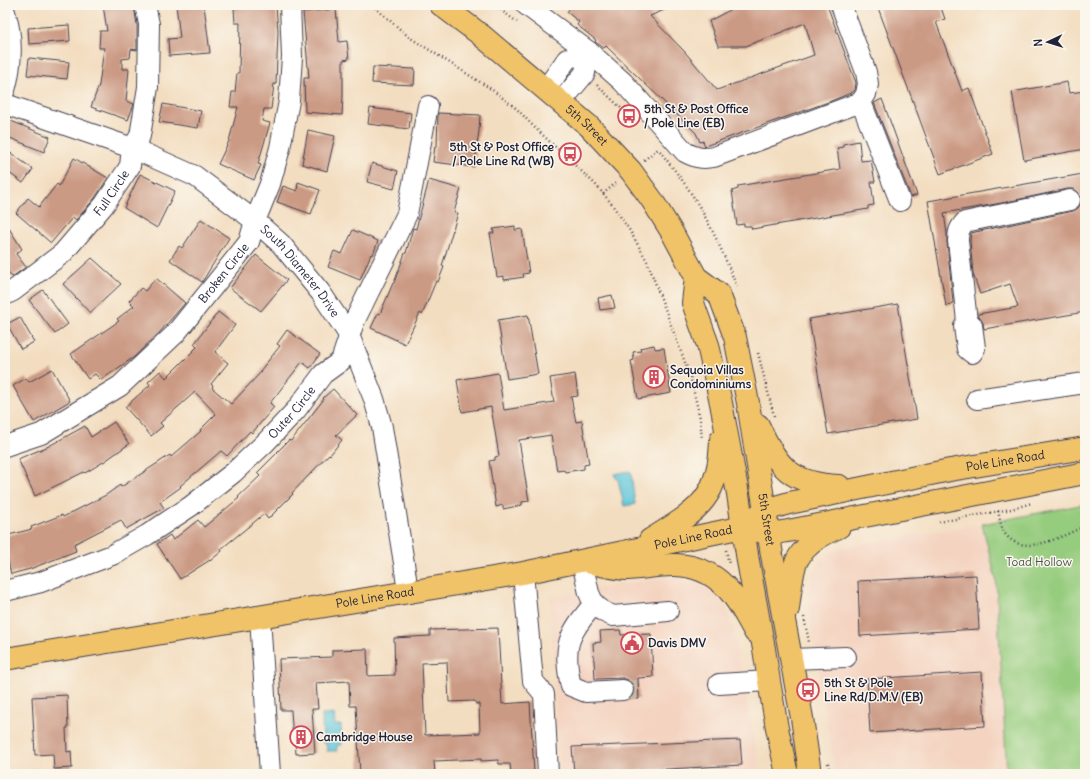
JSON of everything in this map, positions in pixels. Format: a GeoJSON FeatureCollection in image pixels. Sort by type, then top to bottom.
{"type":"FeatureCollection","features":[{"type":"Feature","properties":{"kind":"main road","name":"5th Street"},"geometry":{"type":"LineString","coordinates":[[442,5],[481,34],[589,126],[631,171],[673,234],[696,278],[719,294],[735,337],[748,403],[786,632],[801,659],[809,766],[808,774]]}},
{"type":"Feature","properties":{"kind":"main road","name":"5th Street"},"geometry":{"type":"LineString","coordinates":[[696,278],[693,302],[708,345],[721,403],[777,728],[788,774]]}},
{"type":"Feature","properties":{"kind":"main road"},"geometry":{"type":"LineString","coordinates":[[637,548],[692,513],[701,504],[712,488],[718,470],[720,453],[721,403]]}},
{"type":"Feature","properties":{"kind":"main road"},"geometry":{"type":"LineString","coordinates":[[748,403],[770,450],[792,475],[811,483],[862,487]]}},
{"type":"Feature","properties":{"kind":"main road","name":"Pole Line Road"},"geometry":{"type":"LineString","coordinates":[[5,659],[408,593],[582,562],[637,548],[742,527],[765,510],[789,503],[862,487],[986,464],[1085,448]]}},
{"type":"Feature","properties":{"kind":"main road"},"geometry":{"type":"LineString","coordinates":[[899,509],[902,503],[909,496],[923,490],[984,478],[987,473],[986,464]]}},
{"type":"Feature","properties":{"kind":"main road","name":"Pole Line Road"},"geometry":{"type":"LineString","coordinates":[[742,527],[769,534],[1085,473]]}},
{"type":"Feature","properties":{"kind":"main road"},"geometry":{"type":"LineString","coordinates":[[786,632],[791,586],[795,565],[800,556],[813,542],[829,531],[869,515]]}},
{"type":"Feature","properties":{"kind":"main road"},"geometry":{"type":"LineString","coordinates":[[582,562],[626,569],[676,565],[692,567],[707,572],[727,588],[741,607],[764,649]]}},
{"type":"Feature","properties":{"kind":"street","name":"Full Circle"},"geometry":{"type":"LineString","coordinates":[[5,295],[13,292],[64,253],[104,205],[130,166],[132,148],[140,136],[148,87],[149,24],[145,5]]}},
{"type":"Feature","properties":{"kind":"street","name":"Broken Circle"},"geometry":{"type":"LineString","coordinates":[[5,446],[40,434],[120,386],[175,334],[249,242],[255,221],[270,184],[280,148],[289,100],[292,57],[290,5]]}},
{"type":"Feature","properties":{"kind":"street"},"geometry":{"type":"LineString","coordinates":[[526,5],[588,51],[623,82],[685,152],[702,159],[714,157],[861,102],[866,94],[868,84],[866,72],[841,5]]}},
{"type":"Feature","properties":{"kind":"street"},"geometry":{"type":"LineString","coordinates":[[5,12],[8,22],[11,49],[9,77],[5,90]]}},
{"type":"Feature","properties":{"kind":"street"},"geometry":{"type":"LineString","coordinates":[[554,96],[585,73],[588,51]]}},
{"type":"Feature","properties":{"kind":"street"},"geometry":{"type":"LineString","coordinates":[[861,102],[900,201]]}},
{"type":"Feature","properties":{"kind":"street","name":"South Diameter Drive"},"geometry":{"type":"LineString","coordinates":[[5,104],[132,148],[195,176],[255,221],[281,244],[321,293],[349,334],[374,399],[382,427],[408,593]]}},
{"type":"Feature","properties":{"kind":"street","name":"Outer Circle"},"geometry":{"type":"LineString","coordinates":[[5,591],[42,582],[112,555],[147,535],[191,506],[234,473],[260,448],[296,410],[323,374],[341,361],[349,334],[407,214],[428,106]]}},
{"type":"Feature","properties":{"kind":"street"},"geometry":{"type":"LineString","coordinates":[[967,321],[958,241],[961,226],[965,222],[1070,200]]}},
{"type":"Feature","properties":{"kind":"street"},"geometry":{"type":"LineString","coordinates":[[977,399],[1085,383]]}},
{"type":"Feature","properties":{"kind":"street"},"geometry":{"type":"LineString","coordinates":[[582,562],[589,593],[594,604],[604,612],[613,616],[668,611]]}},
{"type":"Feature","properties":{"kind":"street"},"geometry":{"type":"LineString","coordinates":[[523,573],[533,681],[544,694],[548,774]]}},
{"type":"Feature","properties":{"kind":"street"},"geometry":{"type":"LineString","coordinates":[[594,604],[574,630],[568,644],[567,667],[571,686],[586,692],[623,690]]}},
{"type":"Feature","properties":{"kind":"street"},"geometry":{"type":"LineString","coordinates":[[260,617],[270,774]]}},
{"type":"Feature","properties":{"kind":"street"},"geometry":{"type":"LineString","coordinates":[[801,659],[846,657]]}},
{"type":"Feature","properties":{"kind":"street"},"geometry":{"type":"LineString","coordinates":[[719,684],[769,681]]}},
{"type":"Feature","properties":{"kind":"path"},"geometry":{"type":"LineString","coordinates":[[372,5],[409,37],[491,89],[518,109],[534,127],[595,184],[603,194],[630,230],[647,261],[690,376],[700,418],[702,445]]}},
{"type":"Feature","properties":{"kind":"path"},"geometry":{"type":"LineString","coordinates":[[652,154],[658,149]]}},
{"type":"Feature","properties":{"kind":"path"},"geometry":{"type":"LineString","coordinates":[[603,194],[608,189]]}},
{"type":"Feature","properties":{"kind":"path"},"geometry":{"type":"LineString","coordinates":[[937,522],[1033,503]]}},
{"type":"Feature","properties":{"kind":"path"},"geometry":{"type":"LineString","coordinates":[[998,511],[1007,536],[1013,541],[1022,544],[1034,545],[1049,541],[1085,526]]}},
{"type":"Feature","properties":{"kind":"path"},"geometry":{"type":"LineString","coordinates":[[801,659],[803,612]]}},
{"type":"Feature","properties":{"kind":"path"},"geometry":{"type":"LineString","coordinates":[[828,759],[830,774]]}},
{"type":"Feature","properties":{"kind":"shaded area"},"geometry":{"type":"Polygon","coordinates":[[[982,524],[996,579],[1007,774],[835,774],[809,612],[809,591],[814,573],[821,561],[830,553],[843,547],[982,524]]]}},
{"type":"Feature","properties":{"kind":"shaded area"},"geometry":{"type":"Polygon","coordinates":[[[658,578],[678,578],[696,581],[714,592],[726,608],[733,629],[761,774],[559,774],[550,597],[658,578]]]}},
{"type":"Feature","properties":{"kind":"green space","name":"Toad Hollow"},"geometry":{"type":"Polygon","coordinates":[[[1085,504],[1085,774],[1007,774],[996,579],[982,524],[1085,504]]]}},
{"type":"Feature","properties":{"kind":"water"},"geometry":{"type":"Polygon","coordinates":[[[629,471],[631,472],[635,504],[624,506],[618,479],[615,477],[615,474],[629,471]]]}},
{"type":"Feature","properties":{"kind":"water"},"geometry":{"type":"Polygon","coordinates":[[[334,714],[335,725],[341,725],[342,745],[337,745],[337,751],[327,751],[326,743],[323,743],[322,715],[334,714]]]}},
{"type":"Feature","properties":{"kind":"building"},"geometry":{"type":"Polygon","coordinates":[[[103,5],[134,5],[137,25],[137,50],[131,49],[130,58],[122,59],[122,69],[129,69],[126,101],[134,104],[128,120],[91,107],[99,85],[104,48],[99,48],[100,31],[107,31],[103,5]]]}},
{"type":"Feature","properties":{"kind":"building"},"geometry":{"type":"Polygon","coordinates":[[[176,5],[204,5],[210,53],[169,56],[168,39],[180,38],[176,5]]]}},
{"type":"Feature","properties":{"kind":"building"},"geometry":{"type":"Polygon","coordinates":[[[572,5],[676,5],[650,16],[684,51],[717,90],[814,55],[805,23],[746,46],[718,46],[709,21],[730,10],[728,5],[827,5],[856,83],[855,90],[831,101],[705,146],[703,141],[700,142],[696,133],[606,46],[604,48],[595,42],[596,40],[577,25],[579,22],[567,12],[572,5]]]}},
{"type":"Feature","properties":{"kind":"building"},"geometry":{"type":"Polygon","coordinates":[[[877,5],[940,5],[945,19],[936,22],[962,91],[969,88],[993,154],[940,174],[877,5]]]}},
{"type":"Feature","properties":{"kind":"building"},"geometry":{"type":"Polygon","coordinates":[[[276,6],[278,31],[276,84],[274,84],[271,109],[264,109],[262,121],[270,123],[258,164],[261,165],[254,180],[218,164],[229,141],[238,107],[230,107],[232,92],[235,92],[237,73],[239,73],[240,23],[235,23],[234,8],[276,6]]]}},
{"type":"Feature","properties":{"kind":"building"},"geometry":{"type":"Polygon","coordinates":[[[336,9],[339,42],[347,41],[349,59],[343,60],[342,115],[305,112],[304,78],[309,78],[303,12],[336,9]]]}},
{"type":"Feature","properties":{"kind":"building"},"geometry":{"type":"Polygon","coordinates":[[[69,25],[70,41],[29,44],[28,28],[69,25]]]}},
{"type":"Feature","properties":{"kind":"building"},"geometry":{"type":"Polygon","coordinates":[[[29,58],[69,62],[67,79],[27,75],[29,58]]]}},
{"type":"Feature","properties":{"kind":"building"},"geometry":{"type":"Polygon","coordinates":[[[373,67],[415,69],[414,85],[372,83],[373,67]]]}},
{"type":"Feature","properties":{"kind":"building"},"geometry":{"type":"Polygon","coordinates":[[[1067,82],[1069,93],[1085,91],[1085,149],[1024,160],[1012,92],[1067,82]]]}},
{"type":"Feature","properties":{"kind":"building"},"geometry":{"type":"Polygon","coordinates":[[[882,99],[917,195],[911,197],[874,103],[882,99]]]}},
{"type":"Feature","properties":{"kind":"building"},"geometry":{"type":"Polygon","coordinates":[[[163,104],[201,111],[198,128],[159,122],[163,104]]]}},
{"type":"Feature","properties":{"kind":"building"},"geometry":{"type":"Polygon","coordinates":[[[370,108],[411,113],[409,129],[368,124],[370,108]]]}},
{"type":"Feature","properties":{"kind":"building"},"geometry":{"type":"Polygon","coordinates":[[[438,113],[480,115],[474,167],[433,162],[435,146],[437,146],[438,113]]]}},
{"type":"Feature","properties":{"kind":"building"},"geometry":{"type":"Polygon","coordinates":[[[11,121],[50,137],[44,152],[5,136],[11,121]]]}},
{"type":"Feature","properties":{"kind":"building"},"geometry":{"type":"Polygon","coordinates":[[[308,130],[335,136],[327,171],[302,164],[308,130]]]}},
{"type":"Feature","properties":{"kind":"building"},"geometry":{"type":"Polygon","coordinates":[[[859,141],[861,161],[871,160],[875,182],[871,182],[874,205],[868,206],[868,209],[752,229],[751,226],[744,226],[744,224],[737,225],[732,191],[738,189],[738,186],[840,169],[837,148],[843,147],[843,144],[859,141]]]}},
{"type":"Feature","properties":{"kind":"building"},"geometry":{"type":"Polygon","coordinates":[[[5,149],[33,169],[23,183],[5,170],[5,149]]]}},
{"type":"Feature","properties":{"kind":"building"},"geometry":{"type":"Polygon","coordinates":[[[74,158],[108,178],[95,198],[76,220],[73,217],[51,243],[16,213],[28,198],[39,207],[57,184],[59,186],[74,158]]]}},
{"type":"Feature","properties":{"kind":"building"},"geometry":{"type":"Polygon","coordinates":[[[372,163],[398,171],[394,189],[367,182],[372,163]]]}},
{"type":"Feature","properties":{"kind":"building"},"geometry":{"type":"Polygon","coordinates":[[[140,174],[175,191],[157,228],[124,208],[140,174]]]}},
{"type":"Feature","properties":{"kind":"building"},"geometry":{"type":"Polygon","coordinates":[[[1083,174],[1085,184],[1085,312],[984,329],[983,323],[978,314],[1018,307],[1010,284],[980,294],[973,274],[970,240],[971,233],[1073,211],[1081,204],[1081,198],[1078,192],[1074,189],[944,213],[953,303],[946,306],[928,201],[1083,174]]]}},
{"type":"Feature","properties":{"kind":"building"},"geometry":{"type":"Polygon","coordinates":[[[429,180],[461,189],[454,212],[458,213],[442,266],[444,267],[438,282],[436,281],[422,315],[420,313],[405,344],[371,328],[378,313],[380,314],[394,283],[406,253],[413,228],[416,229],[429,180]]]}},
{"type":"Feature","properties":{"kind":"building"},"geometry":{"type":"Polygon","coordinates":[[[298,182],[320,190],[311,214],[277,202],[283,186],[297,191],[298,182]]]}},
{"type":"Feature","properties":{"kind":"building"},"geometry":{"type":"Polygon","coordinates":[[[201,219],[229,238],[202,282],[170,260],[179,246],[182,248],[201,219]]]}},
{"type":"Feature","properties":{"kind":"building"},"geometry":{"type":"Polygon","coordinates":[[[5,222],[22,249],[16,254],[26,267],[12,277],[5,268],[5,222]]]}},
{"type":"Feature","properties":{"kind":"building"},"geometry":{"type":"Polygon","coordinates":[[[515,226],[515,230],[522,229],[529,273],[523,274],[524,277],[504,280],[504,276],[497,277],[490,233],[494,233],[493,229],[515,226]]]}},
{"type":"Feature","properties":{"kind":"building"},"geometry":{"type":"Polygon","coordinates":[[[353,230],[378,241],[373,255],[371,254],[360,280],[328,267],[334,251],[342,254],[353,230]]]}},
{"type":"Feature","properties":{"kind":"building"},"geometry":{"type":"Polygon","coordinates":[[[256,255],[287,280],[261,311],[230,288],[256,255]]]}},
{"type":"Feature","properties":{"kind":"building"},"geometry":{"type":"Polygon","coordinates":[[[92,258],[121,284],[90,313],[63,284],[92,258]]]}},
{"type":"Feature","properties":{"kind":"building"},"geometry":{"type":"Polygon","coordinates":[[[156,278],[185,303],[160,332],[134,357],[101,380],[95,374],[88,379],[71,354],[119,321],[117,319],[134,306],[129,301],[141,288],[145,291],[156,278]]]}},
{"type":"Feature","properties":{"kind":"building"},"geometry":{"type":"Polygon","coordinates":[[[43,290],[68,324],[55,334],[29,300],[43,290]]]}},
{"type":"Feature","properties":{"kind":"building"},"geometry":{"type":"Polygon","coordinates":[[[612,295],[615,308],[600,310],[598,298],[612,295]]]}},
{"type":"Feature","properties":{"kind":"building"},"geometry":{"type":"Polygon","coordinates":[[[898,304],[917,419],[828,434],[809,319],[898,304]]]}},
{"type":"Feature","properties":{"kind":"building"},"geometry":{"type":"Polygon","coordinates":[[[218,312],[235,325],[215,352],[228,363],[211,384],[213,386],[212,388],[231,404],[261,372],[260,371],[280,346],[277,344],[287,330],[320,354],[310,368],[302,362],[270,403],[274,407],[252,433],[250,431],[227,456],[221,451],[180,486],[181,487],[160,502],[164,508],[126,529],[121,520],[74,544],[76,551],[30,569],[11,574],[5,550],[5,536],[32,529],[31,527],[62,515],[63,517],[106,495],[120,485],[121,487],[170,455],[171,457],[201,431],[200,430],[216,414],[195,392],[160,423],[163,426],[151,436],[125,407],[150,385],[148,382],[160,371],[166,378],[197,347],[194,344],[218,312]]]}},
{"type":"Feature","properties":{"kind":"building"},"geometry":{"type":"Polygon","coordinates":[[[528,315],[538,374],[507,379],[498,320],[528,315]]]}},
{"type":"Feature","properties":{"kind":"building"},"geometry":{"type":"Polygon","coordinates":[[[20,317],[34,342],[21,349],[7,324],[20,317]]]}},
{"type":"Feature","properties":{"kind":"building","name":"Sequoia Villas Condominiums"},"geometry":{"type":"Polygon","coordinates":[[[654,345],[655,349],[664,348],[671,393],[638,399],[631,361],[634,360],[633,352],[641,351],[640,348],[654,345]]]}},
{"type":"Feature","properties":{"kind":"building"},"geometry":{"type":"Polygon","coordinates":[[[52,369],[70,401],[34,422],[13,386],[26,378],[29,382],[52,369]]]}},
{"type":"Feature","properties":{"kind":"building"},"geometry":{"type":"Polygon","coordinates":[[[498,373],[504,410],[554,402],[550,378],[575,374],[578,396],[571,397],[576,422],[582,421],[589,464],[584,465],[584,469],[565,472],[564,470],[557,471],[551,435],[519,440],[529,501],[522,502],[522,505],[503,509],[503,505],[496,507],[489,461],[495,460],[495,457],[499,456],[491,407],[462,412],[457,380],[498,373]]]}},
{"type":"Feature","properties":{"kind":"building"},"geometry":{"type":"Polygon","coordinates":[[[333,389],[357,415],[336,435],[342,440],[330,455],[329,454],[268,519],[264,514],[221,549],[222,551],[210,561],[180,579],[157,544],[170,535],[173,540],[198,520],[204,527],[239,498],[238,497],[260,476],[257,473],[289,440],[291,441],[324,399],[323,398],[333,389]]]}},
{"type":"Feature","properties":{"kind":"building"},"geometry":{"type":"Polygon","coordinates":[[[114,422],[129,444],[85,473],[84,472],[35,496],[18,459],[49,446],[85,426],[91,437],[114,422]]]}},
{"type":"Feature","properties":{"kind":"building"},"geometry":{"type":"Polygon","coordinates":[[[976,575],[979,629],[860,636],[858,581],[976,575]]]}},
{"type":"Feature","properties":{"kind":"building"},"geometry":{"type":"Polygon","coordinates":[[[498,628],[502,704],[530,702],[534,772],[511,773],[510,764],[499,764],[498,760],[481,761],[481,759],[434,761],[435,774],[360,774],[356,706],[350,706],[349,681],[316,683],[318,709],[312,709],[315,753],[296,754],[295,741],[293,741],[291,710],[281,710],[279,659],[332,657],[332,650],[367,649],[368,676],[395,675],[394,638],[430,636],[430,630],[498,628]],[[447,662],[422,663],[425,735],[480,733],[479,704],[476,704],[475,701],[449,702],[447,662]]]}},
{"type":"Feature","properties":{"kind":"building"},"geometry":{"type":"Polygon","coordinates":[[[620,630],[621,635],[651,634],[653,677],[638,678],[639,699],[630,699],[633,695],[634,689],[632,683],[628,680],[623,678],[595,679],[593,643],[601,642],[600,631],[620,630]]]}},
{"type":"Feature","properties":{"kind":"building"},"geometry":{"type":"Polygon","coordinates":[[[982,672],[985,726],[870,733],[867,679],[982,672]]]}},
{"type":"Feature","properties":{"kind":"building"},"geometry":{"type":"Polygon","coordinates":[[[67,695],[67,752],[71,751],[72,768],[54,769],[53,754],[35,755],[32,697],[67,695]]]}},
{"type":"Feature","properties":{"kind":"building"},"geometry":{"type":"Polygon","coordinates":[[[740,740],[742,765],[574,774],[572,747],[740,740]]]}},
{"type":"Feature","properties":{"kind":"tunnel"},"geometry":{"type":"LineString","coordinates":[[623,690],[637,690]]}},
{"type":"Feature","properties":{"kind":"place","name":"5th St & Post Office / Pole Line (EB)"},"geometry":{"type":"Point","coordinates":[629,116]}},
{"type":"Feature","properties":{"kind":"place","name":"5th St & Post Office / Pole Line Rd (WB)"},"geometry":{"type":"Point","coordinates":[570,154]}},
{"type":"Feature","properties":{"kind":"place","name":"Sequoia Villas Condominiums"},"geometry":{"type":"Point","coordinates":[654,377]}},
{"type":"Feature","properties":{"kind":"place","name":"Davis DMV"},"geometry":{"type":"Point","coordinates":[632,643]}},
{"type":"Feature","properties":{"kind":"place","name":"5th St & Pole Line Rd/D.M.V (EB)"},"geometry":{"type":"Point","coordinates":[808,690]}},
{"type":"Feature","properties":{"kind":"place","name":"Cambridge House"},"geometry":{"type":"Point","coordinates":[301,737]}}]}
